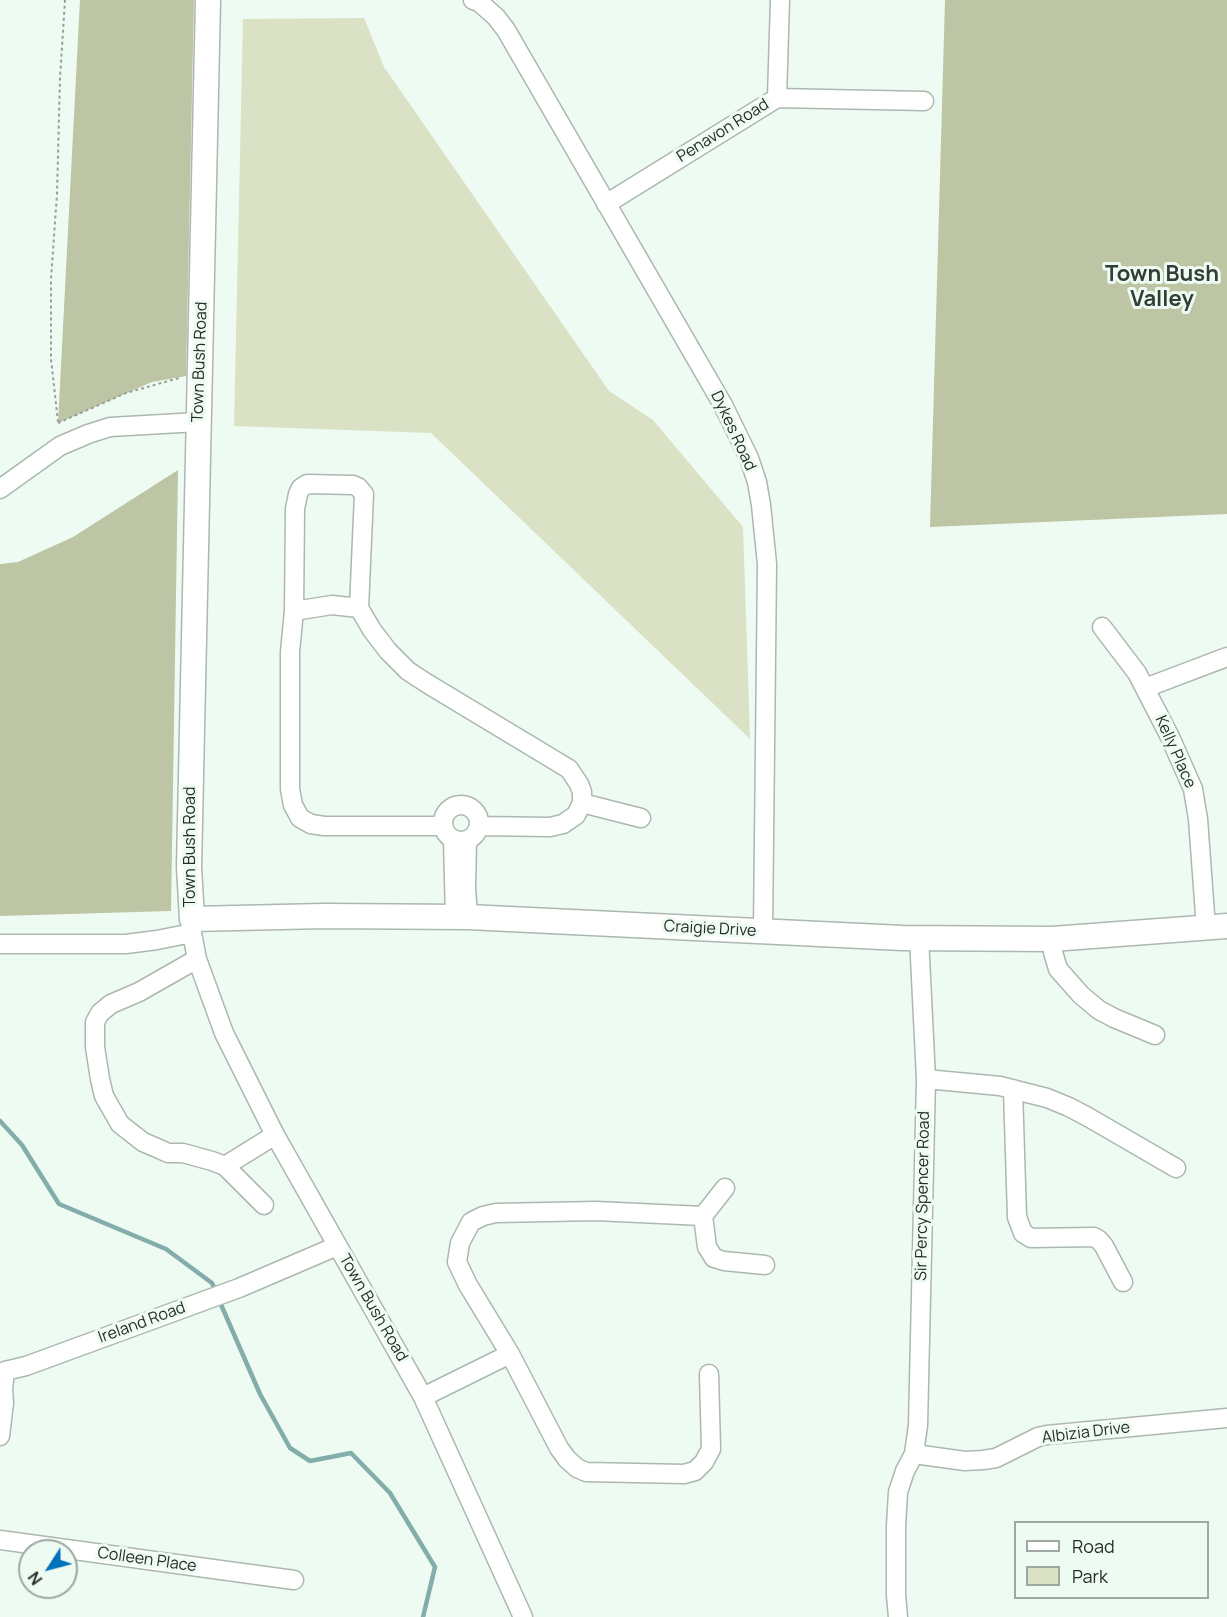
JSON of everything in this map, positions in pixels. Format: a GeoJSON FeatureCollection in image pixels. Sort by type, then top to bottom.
{"type":"FeatureCollection","features":[{"type":"Feature","properties":{"kind":"street","name":"Town Bush Road"},"geometry":{"type":"LineString","coordinates":[[208,0],[189,867],[192,926],[197,959],[224,1033],[275,1136],[423,1397],[523,1617]]}},
{"type":"Feature","properties":{"kind":"street","name":"Dykes Road"},"geometry":{"type":"LineString","coordinates":[[473,0],[479,2],[496,17],[506,30],[723,405],[749,458],[756,482],[767,564],[763,931]]}},
{"type":"Feature","properties":{"kind":"street"},"geometry":{"type":"LineString","coordinates":[[777,98],[780,0]]}},
{"type":"Feature","properties":{"kind":"street","name":"Penavon Road"},"geometry":{"type":"LineString","coordinates":[[606,204],[777,98],[924,102]]}},
{"type":"Feature","properties":{"kind":"street"},"geometry":{"type":"LineString","coordinates":[[0,489],[60,446],[88,434],[110,427],[198,422]]}},
{"type":"Feature","properties":{"kind":"street"},"geometry":{"type":"LineString","coordinates":[[462,917],[454,835],[443,817],[455,806],[462,805],[473,810],[477,815],[479,826],[472,837],[454,835],[324,826],[311,824],[300,818],[293,805],[290,789],[290,652],[294,611],[295,509],[298,494],[307,484],[353,485],[364,494],[359,608],[388,651],[408,671],[569,769],[582,792],[582,803],[576,815],[569,821],[550,827],[479,826]]}},
{"type":"Feature","properties":{"kind":"street"},"geometry":{"type":"LineString","coordinates":[[294,611],[332,605],[359,608]]}},
{"type":"Feature","properties":{"kind":"street","name":"Kelly Place"},"geometry":{"type":"LineString","coordinates":[[1102,627],[1137,673],[1170,737],[1193,789],[1216,927]]}},
{"type":"Feature","properties":{"kind":"street"},"geometry":{"type":"LineString","coordinates":[[1145,688],[1227,657]]}},
{"type":"Feature","properties":{"kind":"street"},"geometry":{"type":"LineString","coordinates":[[582,803],[641,818]]}},
{"type":"Feature","properties":{"kind":"street","name":"Craigie Drive"},"geometry":{"type":"LineString","coordinates":[[192,926],[324,916],[462,917],[763,931],[914,945],[1052,939],[1216,927]]}},
{"type":"Feature","properties":{"kind":"street"},"geometry":{"type":"LineString","coordinates":[[0,944],[126,944],[157,940],[192,926]]}},
{"type":"Feature","properties":{"kind":"street"},"geometry":{"type":"LineString","coordinates":[[1052,939],[1058,969],[1081,995],[1099,1010],[1155,1035]]}},
{"type":"Feature","properties":{"kind":"street","name":"Sir Percy Spencer Road"},"geometry":{"type":"LineString","coordinates":[[898,1617],[896,1560],[898,1492],[914,1454],[918,1425],[926,1079],[914,945]]}},
{"type":"Feature","properties":{"kind":"street"},"geometry":{"type":"LineString","coordinates":[[197,959],[139,992],[111,1004],[100,1013],[95,1022],[99,1079],[104,1096],[120,1124],[143,1142],[168,1153],[183,1153],[225,1166],[264,1205]]}},
{"type":"Feature","properties":{"kind":"street"},"geometry":{"type":"LineString","coordinates":[[926,1079],[1000,1086],[1047,1098],[1069,1107],[1176,1168]]}},
{"type":"Feature","properties":{"kind":"street"},"geometry":{"type":"LineString","coordinates":[[1013,1089],[1017,1217],[1023,1233],[1031,1238],[1094,1237],[1104,1246],[1123,1282]]}},
{"type":"Feature","properties":{"kind":"street"},"geometry":{"type":"LineString","coordinates":[[225,1166],[275,1136]]}},
{"type":"Feature","properties":{"kind":"street"},"geometry":{"type":"LineString","coordinates":[[725,1188],[703,1216],[707,1247],[714,1258],[765,1265]]}},
{"type":"Feature","properties":{"kind":"street"},"geometry":{"type":"LineString","coordinates":[[703,1216],[597,1211],[496,1213],[471,1222],[460,1243],[457,1262],[468,1285],[510,1354],[559,1448],[577,1468],[586,1472],[684,1474],[695,1471],[704,1462],[711,1449],[709,1374]]}},
{"type":"Feature","properties":{"kind":"street","name":"Ireland Road"},"geometry":{"type":"LineString","coordinates":[[0,1436],[4,1403],[3,1372],[26,1366],[239,1288],[337,1246]]}},
{"type":"Feature","properties":{"kind":"street"},"geometry":{"type":"LineString","coordinates":[[423,1397],[510,1354]]}},
{"type":"Feature","properties":{"kind":"street","name":"Albizia Drive"},"geometry":{"type":"LineString","coordinates":[[914,1454],[965,1461],[983,1460],[996,1458],[1038,1437],[1059,1433],[1227,1418]]}},
{"type":"Feature","properties":{"kind":"street","name":"Colleen Place"},"geometry":{"type":"LineString","coordinates":[[0,1540],[294,1580]]}},
{"type":"Feature","properties":{"kind":"path"},"geometry":{"type":"LineString","coordinates":[[65,0],[51,279],[51,359],[58,423],[126,393],[186,376]]}},
{"type":"Feature","properties":{"kind":"green space"},"geometry":{"type":"Polygon","coordinates":[[[80,0],[194,0],[186,376],[152,382],[58,423],[80,0]]]}},
{"type":"Feature","properties":{"kind":"green space"},"geometry":{"type":"Polygon","coordinates":[[[945,0],[1227,0],[1227,514],[930,527],[945,0]]]}},
{"type":"Feature","properties":{"kind":"green space"},"geometry":{"type":"Polygon","coordinates":[[[364,18],[384,67],[609,391],[653,420],[743,527],[750,739],[431,433],[234,426],[243,19],[364,18]]]}},
{"type":"Feature","properties":{"kind":"green space"},"geometry":{"type":"Polygon","coordinates":[[[178,470],[171,911],[0,916],[0,564],[18,562],[73,537],[178,470]]]}},
{"type":"Feature","properties":{"kind":"waterway"},"geometry":{"type":"LineString","coordinates":[[0,1121],[22,1145],[59,1204],[166,1249],[212,1283],[216,1292]]}},
{"type":"Feature","properties":{"kind":"waterway"},"geometry":{"type":"LineString","coordinates":[[219,1300],[260,1394],[290,1448],[310,1461],[351,1453],[390,1493],[435,1567],[423,1617]]}},
{"type":"Feature","properties":{"kind":"district","name":"Town Bush Valley"},"geometry":{"type":"Point","coordinates":[1162,288]}}]}
